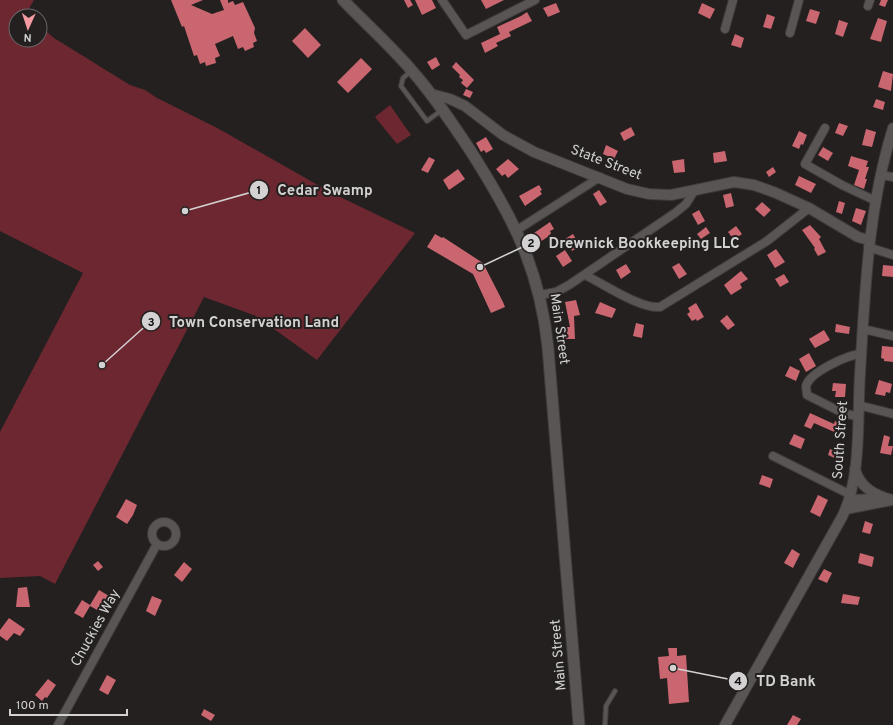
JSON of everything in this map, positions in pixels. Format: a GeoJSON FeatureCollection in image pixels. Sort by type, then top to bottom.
{"type":"FeatureCollection","features":[{"type":"Feature","properties":{"kind":"main road","name":"Main Street"},"geometry":{"type":"LineString","coordinates":[[343,0],[412,70],[431,94],[495,189],[517,230],[531,263],[540,295],[548,348],[579,725]]}},
{"type":"Feature","properties":{"kind":"street"},"geometry":{"type":"LineString","coordinates":[[442,0],[466,35],[519,4],[536,0]]}},
{"type":"Feature","properties":{"kind":"street"},"geometry":{"type":"LineString","coordinates":[[725,29],[733,0]]}},
{"type":"Feature","properties":{"kind":"street"},"geometry":{"type":"LineString","coordinates":[[790,33],[800,0]]}},
{"type":"Feature","properties":{"kind":"street","name":"State Street"},"geometry":{"type":"LineString","coordinates":[[431,94],[450,99],[465,106],[493,128],[524,148],[627,188],[649,194],[671,195],[724,184],[743,183],[776,192],[809,208],[869,244]]}},
{"type":"Feature","properties":{"kind":"street"},"geometry":{"type":"LineString","coordinates":[[825,128],[805,164],[842,185],[876,201]]}},
{"type":"Feature","properties":{"kind":"street","name":"South Street"},"geometry":{"type":"LineString","coordinates":[[724,725],[848,501],[855,469],[869,244],[881,174],[893,128]]}},
{"type":"Feature","properties":{"kind":"street"},"geometry":{"type":"LineString","coordinates":[[881,174],[893,177]]}},
{"type":"Feature","properties":{"kind":"street"},"geometry":{"type":"LineString","coordinates":[[517,230],[600,177]]}},
{"type":"Feature","properties":{"kind":"street"},"geometry":{"type":"LineString","coordinates":[[540,295],[562,289],[585,275],[675,213],[686,204],[694,191]]}},
{"type":"Feature","properties":{"kind":"street"},"geometry":{"type":"LineString","coordinates":[[585,275],[643,305],[654,307],[665,304],[767,241],[809,208]]}},
{"type":"Feature","properties":{"kind":"street"},"geometry":{"type":"LineString","coordinates":[[869,244],[893,256]]}},
{"type":"Feature","properties":{"kind":"street"},"geometry":{"type":"LineString","coordinates":[[863,328],[893,336]]}},
{"type":"Feature","properties":{"kind":"street"},"geometry":{"type":"LineString","coordinates":[[858,417],[840,412],[808,395],[806,386],[812,376],[848,356],[861,354]]}},
{"type":"Feature","properties":{"kind":"street"},"geometry":{"type":"LineString","coordinates":[[858,405],[893,414]]}},
{"type":"Feature","properties":{"kind":"street"},"geometry":{"type":"LineString","coordinates":[[773,456],[848,501],[893,500]]}},
{"type":"Feature","properties":{"kind":"street"},"geometry":{"type":"LineString","coordinates":[[855,469],[861,482],[869,490],[893,500]]}},
{"type":"Feature","properties":{"kind":"street","name":"Chuckies Way"},"geometry":{"type":"LineString","coordinates":[[58,725],[158,544]]}},
{"type":"Feature","properties":{"kind":"lane"},"geometry":{"type":"LineString","coordinates":[[412,70],[403,78],[401,86],[427,121],[442,110]]}},
{"type":"Feature","properties":{"kind":"lane"},"geometry":{"type":"LineString","coordinates":[[605,725],[606,706],[615,691]]}},
{"type":"Feature","properties":{"kind":"shaded area"},"geometry":{"type":"Polygon","coordinates":[[[0,0],[34,0],[29,8],[8,8],[8,48],[48,48],[48,33],[130,85],[145,90],[157,98],[219,129],[330,192],[415,233],[317,360],[256,316],[204,297],[55,584],[40,576],[0,578],[0,432],[83,273],[0,231],[0,0]]]}},
{"type":"Feature","properties":{"kind":"shaded area"},"geometry":{"type":"Polygon","coordinates":[[[390,105],[411,135],[397,144],[375,117],[390,105]]]}},
{"type":"Feature","properties":{"kind":"building"},"geometry":{"type":"Polygon","coordinates":[[[171,0],[203,0],[191,5],[212,14],[224,10],[220,0],[228,0],[228,3],[233,1],[235,5],[243,2],[255,28],[254,33],[257,41],[253,43],[254,47],[245,51],[243,47],[238,49],[233,36],[215,44],[220,56],[215,58],[216,63],[206,66],[205,62],[200,64],[197,55],[194,56],[184,26],[182,27],[171,0]]]}},
{"type":"Feature","properties":{"kind":"building"},"geometry":{"type":"Polygon","coordinates":[[[404,0],[410,0],[413,5],[408,8],[404,0]]]}},
{"type":"Feature","properties":{"kind":"building"},"geometry":{"type":"Polygon","coordinates":[[[415,0],[432,0],[436,8],[422,15],[415,0]]]}},
{"type":"Feature","properties":{"kind":"building"},"geometry":{"type":"Polygon","coordinates":[[[481,0],[504,0],[486,9],[481,0]]]}},
{"type":"Feature","properties":{"kind":"building"},"geometry":{"type":"Polygon","coordinates":[[[881,0],[888,0],[885,7],[879,5],[881,0]]]}},
{"type":"Feature","properties":{"kind":"building"},"geometry":{"type":"Polygon","coordinates":[[[556,3],[560,12],[548,17],[543,8],[556,3]]]}},
{"type":"Feature","properties":{"kind":"building"},"geometry":{"type":"Polygon","coordinates":[[[702,3],[715,9],[710,19],[698,13],[702,3]]]}},
{"type":"Feature","properties":{"kind":"building"},"geometry":{"type":"Polygon","coordinates":[[[810,9],[820,12],[816,24],[806,21],[810,9]]]}},
{"type":"Feature","properties":{"kind":"building"},"geometry":{"type":"Polygon","coordinates":[[[527,12],[532,21],[509,32],[511,36],[496,43],[498,46],[485,53],[481,43],[500,34],[497,27],[527,12]]]}},
{"type":"Feature","properties":{"kind":"building"},"geometry":{"type":"Polygon","coordinates":[[[767,14],[775,17],[771,29],[763,27],[767,14]]]}},
{"type":"Feature","properties":{"kind":"building"},"geometry":{"type":"Polygon","coordinates":[[[878,18],[887,21],[881,42],[870,39],[878,18]]]}},
{"type":"Feature","properties":{"kind":"building"},"geometry":{"type":"Polygon","coordinates":[[[839,20],[848,23],[843,37],[835,34],[839,20]]]}},
{"type":"Feature","properties":{"kind":"building"},"geometry":{"type":"Polygon","coordinates":[[[305,28],[321,45],[308,58],[292,41],[305,28]]]}},
{"type":"Feature","properties":{"kind":"building"},"geometry":{"type":"Polygon","coordinates":[[[735,34],[744,38],[741,48],[731,45],[735,34]]]}},
{"type":"Feature","properties":{"kind":"building"},"geometry":{"type":"Polygon","coordinates":[[[436,57],[440,65],[432,70],[427,62],[436,57]]]}},
{"type":"Feature","properties":{"kind":"building"},"geometry":{"type":"Polygon","coordinates":[[[361,58],[372,69],[348,93],[337,82],[361,58]]]}},
{"type":"Feature","properties":{"kind":"building"},"geometry":{"type":"Polygon","coordinates":[[[456,62],[474,80],[467,88],[461,83],[463,80],[452,67],[456,62]]]}},
{"type":"Feature","properties":{"kind":"building"},"geometry":{"type":"Polygon","coordinates":[[[883,71],[893,74],[891,91],[878,87],[883,71]]]}},
{"type":"Feature","properties":{"kind":"building"},"geometry":{"type":"Polygon","coordinates":[[[466,89],[473,92],[470,98],[463,95],[466,89]]]}},
{"type":"Feature","properties":{"kind":"building"},"geometry":{"type":"Polygon","coordinates":[[[876,99],[885,102],[883,110],[873,107],[876,99]]]}},
{"type":"Feature","properties":{"kind":"building"},"geometry":{"type":"Polygon","coordinates":[[[839,123],[848,126],[843,136],[835,133],[839,123]]]}},
{"type":"Feature","properties":{"kind":"building"},"geometry":{"type":"Polygon","coordinates":[[[631,127],[635,135],[624,141],[620,133],[631,127]]]}},
{"type":"Feature","properties":{"kind":"building"},"geometry":{"type":"Polygon","coordinates":[[[866,129],[876,132],[872,147],[862,145],[866,129]]]}},
{"type":"Feature","properties":{"kind":"building"},"geometry":{"type":"Polygon","coordinates":[[[799,131],[807,135],[803,145],[801,144],[799,149],[792,146],[799,131]]]}},
{"type":"Feature","properties":{"kind":"building"},"geometry":{"type":"Polygon","coordinates":[[[486,137],[493,149],[486,153],[484,150],[481,152],[476,143],[486,137]]]}},
{"type":"Feature","properties":{"kind":"building"},"geometry":{"type":"Polygon","coordinates":[[[606,145],[618,151],[614,159],[603,154],[606,145]]]}},
{"type":"Feature","properties":{"kind":"building"},"geometry":{"type":"Polygon","coordinates":[[[823,147],[833,153],[828,161],[818,155],[823,147]]]}},
{"type":"Feature","properties":{"kind":"building"},"geometry":{"type":"Polygon","coordinates":[[[725,151],[727,161],[714,163],[713,153],[725,151]]]}},
{"type":"Feature","properties":{"kind":"building"},"geometry":{"type":"Polygon","coordinates":[[[851,156],[868,161],[866,167],[869,167],[865,179],[867,179],[864,189],[854,185],[859,170],[848,166],[851,156]]]}},
{"type":"Feature","properties":{"kind":"building"},"geometry":{"type":"Polygon","coordinates":[[[429,157],[435,160],[428,173],[421,170],[429,157]]]}},
{"type":"Feature","properties":{"kind":"building"},"geometry":{"type":"Polygon","coordinates":[[[508,159],[519,169],[508,178],[505,174],[502,176],[496,169],[508,159]]]}},
{"type":"Feature","properties":{"kind":"building"},"geometry":{"type":"Polygon","coordinates":[[[684,159],[685,172],[674,173],[672,161],[684,159]]]}},
{"type":"Feature","properties":{"kind":"building"},"geometry":{"type":"Polygon","coordinates":[[[773,167],[776,172],[769,177],[766,172],[773,167]]]}},
{"type":"Feature","properties":{"kind":"building"},"geometry":{"type":"Polygon","coordinates":[[[458,169],[465,179],[449,190],[443,180],[458,169]]]}},
{"type":"Feature","properties":{"kind":"building"},"geometry":{"type":"Polygon","coordinates":[[[799,176],[816,184],[811,193],[795,185],[799,176]]]}},
{"type":"Feature","properties":{"kind":"building"},"geometry":{"type":"Polygon","coordinates":[[[539,185],[542,190],[540,191],[542,194],[525,206],[519,196],[539,185]]]}},
{"type":"Feature","properties":{"kind":"building"},"geometry":{"type":"Polygon","coordinates":[[[599,190],[607,202],[600,206],[593,194],[599,190]]]}},
{"type":"Feature","properties":{"kind":"building"},"geometry":{"type":"Polygon","coordinates":[[[731,193],[734,206],[726,208],[723,195],[731,193]]]}},
{"type":"Feature","properties":{"kind":"building"},"geometry":{"type":"Polygon","coordinates":[[[839,201],[845,203],[842,214],[836,212],[839,201]]]}},
{"type":"Feature","properties":{"kind":"building"},"geometry":{"type":"Polygon","coordinates":[[[762,202],[771,210],[764,217],[755,209],[762,202]]]}},
{"type":"Feature","properties":{"kind":"building"},"geometry":{"type":"Polygon","coordinates":[[[856,208],[866,211],[861,225],[852,221],[856,208]]]}},
{"type":"Feature","properties":{"kind":"building"},"geometry":{"type":"Polygon","coordinates":[[[699,210],[705,221],[698,225],[692,214],[699,210]]]}},
{"type":"Feature","properties":{"kind":"building"},"geometry":{"type":"Polygon","coordinates":[[[550,222],[554,229],[550,231],[551,233],[549,236],[540,242],[534,233],[550,222]]]}},
{"type":"Feature","properties":{"kind":"building"},"geometry":{"type":"Polygon","coordinates":[[[810,225],[821,237],[819,239],[826,252],[818,256],[814,249],[815,248],[802,230],[810,225]]]}},
{"type":"Feature","properties":{"kind":"building"},"geometry":{"type":"Polygon","coordinates":[[[736,226],[742,234],[734,240],[728,232],[736,226]]]}},
{"type":"Feature","properties":{"kind":"building"},"geometry":{"type":"Polygon","coordinates":[[[706,227],[710,233],[701,239],[697,234],[706,227]]]}},
{"type":"Feature","properties":{"kind":"building"},"geometry":{"type":"Polygon","coordinates":[[[435,234],[442,238],[443,237],[483,263],[505,307],[491,313],[473,274],[427,247],[435,234]]]}},
{"type":"Feature","properties":{"kind":"building"},"geometry":{"type":"Polygon","coordinates":[[[573,234],[580,246],[572,251],[565,239],[573,234]]]}},
{"type":"Feature","properties":{"kind":"building"},"geometry":{"type":"Polygon","coordinates":[[[776,249],[785,262],[775,268],[767,255],[776,249]]]}},
{"type":"Feature","properties":{"kind":"building"},"geometry":{"type":"Polygon","coordinates":[[[565,250],[572,261],[563,267],[556,256],[565,250]]]}},
{"type":"Feature","properties":{"kind":"building"},"geometry":{"type":"Polygon","coordinates":[[[679,263],[687,274],[679,279],[672,267],[679,263]]]}},
{"type":"Feature","properties":{"kind":"building"},"geometry":{"type":"Polygon","coordinates":[[[626,264],[631,272],[621,279],[616,270],[626,264]]]}},
{"type":"Feature","properties":{"kind":"building"},"geometry":{"type":"Polygon","coordinates":[[[883,265],[893,266],[893,277],[882,276],[883,265]]]}},
{"type":"Feature","properties":{"kind":"building"},"geometry":{"type":"Polygon","coordinates":[[[741,271],[748,279],[740,284],[742,288],[731,295],[724,285],[741,271]]]}},
{"type":"Feature","properties":{"kind":"building"},"geometry":{"type":"Polygon","coordinates":[[[784,274],[789,282],[780,287],[775,279],[784,274]]]}},
{"type":"Feature","properties":{"kind":"building"},"geometry":{"type":"Polygon","coordinates":[[[576,300],[580,315],[574,316],[575,339],[565,339],[565,327],[570,327],[565,302],[576,300]]]}},
{"type":"Feature","properties":{"kind":"building"},"geometry":{"type":"Polygon","coordinates":[[[600,302],[616,309],[612,318],[595,313],[600,302]]]}},
{"type":"Feature","properties":{"kind":"building"},"geometry":{"type":"Polygon","coordinates":[[[696,303],[704,317],[697,321],[696,319],[692,321],[687,314],[690,312],[688,308],[696,303]]]}},
{"type":"Feature","properties":{"kind":"building"},"geometry":{"type":"Polygon","coordinates":[[[727,315],[735,325],[728,330],[720,321],[727,315]]]}},
{"type":"Feature","properties":{"kind":"building"},"geometry":{"type":"Polygon","coordinates":[[[636,323],[644,325],[642,338],[633,336],[636,323]]]}},
{"type":"Feature","properties":{"kind":"building"},"geometry":{"type":"Polygon","coordinates":[[[836,324],[850,327],[849,334],[835,332],[836,324]]]}},
{"type":"Feature","properties":{"kind":"building"},"geometry":{"type":"Polygon","coordinates":[[[824,330],[830,340],[815,348],[809,339],[824,330]]]}},
{"type":"Feature","properties":{"kind":"building"},"geometry":{"type":"Polygon","coordinates":[[[882,346],[893,347],[893,362],[884,361],[884,359],[881,358],[882,346]]]}},
{"type":"Feature","properties":{"kind":"building"},"geometry":{"type":"Polygon","coordinates":[[[809,353],[816,366],[806,372],[799,359],[809,353]]]}},
{"type":"Feature","properties":{"kind":"building"},"geometry":{"type":"Polygon","coordinates":[[[790,366],[800,371],[796,381],[785,376],[790,366]]]}},
{"type":"Feature","properties":{"kind":"building"},"geometry":{"type":"Polygon","coordinates":[[[879,380],[892,384],[890,393],[886,392],[885,396],[875,394],[879,380]]]}},
{"type":"Feature","properties":{"kind":"building"},"geometry":{"type":"Polygon","coordinates":[[[833,383],[846,384],[845,397],[835,397],[836,391],[832,391],[833,383]]]}},
{"type":"Feature","properties":{"kind":"building"},"geometry":{"type":"Polygon","coordinates":[[[810,413],[834,424],[835,421],[845,427],[841,435],[814,423],[811,429],[804,426],[810,413]]]}},
{"type":"Feature","properties":{"kind":"building"},"geometry":{"type":"Polygon","coordinates":[[[794,434],[805,439],[801,449],[789,444],[794,434]]]}},
{"type":"Feature","properties":{"kind":"building"},"geometry":{"type":"Polygon","coordinates":[[[884,435],[890,437],[888,446],[893,446],[891,455],[880,453],[884,435]]]}},
{"type":"Feature","properties":{"kind":"building"},"geometry":{"type":"Polygon","coordinates":[[[830,449],[841,454],[839,460],[828,455],[830,449]]]}},
{"type":"Feature","properties":{"kind":"building"},"geometry":{"type":"Polygon","coordinates":[[[762,475],[773,479],[770,488],[759,484],[762,475]]]}},
{"type":"Feature","properties":{"kind":"building"},"geometry":{"type":"Polygon","coordinates":[[[818,495],[828,500],[820,517],[810,512],[818,495]]]}},
{"type":"Feature","properties":{"kind":"building"},"geometry":{"type":"Polygon","coordinates":[[[126,499],[137,505],[127,524],[116,517],[126,499]]]}},
{"type":"Feature","properties":{"kind":"building"},"geometry":{"type":"Polygon","coordinates":[[[865,521],[873,524],[870,534],[862,532],[865,521]]]}},
{"type":"Feature","properties":{"kind":"building"},"geometry":{"type":"Polygon","coordinates":[[[792,549],[800,554],[793,568],[784,563],[792,549]]]}},
{"type":"Feature","properties":{"kind":"building"},"geometry":{"type":"Polygon","coordinates":[[[860,553],[874,557],[872,567],[858,563],[860,553]]]}},
{"type":"Feature","properties":{"kind":"building"},"geometry":{"type":"Polygon","coordinates":[[[98,561],[103,567],[98,571],[93,565],[98,561]]]}},
{"type":"Feature","properties":{"kind":"building"},"geometry":{"type":"Polygon","coordinates":[[[184,562],[192,569],[182,582],[174,575],[184,562]]]}},
{"type":"Feature","properties":{"kind":"building"},"geometry":{"type":"Polygon","coordinates":[[[824,569],[832,573],[827,583],[818,579],[824,569]]]}},
{"type":"Feature","properties":{"kind":"building"},"geometry":{"type":"Polygon","coordinates":[[[27,587],[30,607],[16,607],[18,588],[27,587]]]}},
{"type":"Feature","properties":{"kind":"building"},"geometry":{"type":"Polygon","coordinates":[[[99,590],[109,596],[99,611],[90,606],[83,618],[74,613],[82,600],[90,605],[99,590]]]}},
{"type":"Feature","properties":{"kind":"building"},"geometry":{"type":"Polygon","coordinates":[[[843,594],[860,597],[858,605],[841,603],[843,594]]]}},
{"type":"Feature","properties":{"kind":"building"},"geometry":{"type":"Polygon","coordinates":[[[152,596],[162,600],[155,616],[146,611],[152,596]]]}},
{"type":"Feature","properties":{"kind":"building"},"geometry":{"type":"Polygon","coordinates":[[[9,618],[25,629],[20,636],[14,633],[7,641],[0,636],[0,630],[9,618]]]}},
{"type":"Feature","properties":{"kind":"building"},"geometry":{"type":"Polygon","coordinates":[[[668,648],[677,648],[677,656],[686,655],[689,702],[669,704],[667,678],[660,679],[658,657],[669,656],[668,648]]]}},
{"type":"Feature","properties":{"kind":"building"},"geometry":{"type":"Polygon","coordinates":[[[107,675],[116,680],[108,695],[99,690],[107,675]]]}},
{"type":"Feature","properties":{"kind":"building"},"geometry":{"type":"Polygon","coordinates":[[[48,679],[56,685],[47,698],[45,697],[42,701],[35,695],[48,679]]]}},
{"type":"Feature","properties":{"kind":"building"},"geometry":{"type":"Polygon","coordinates":[[[204,709],[215,715],[211,721],[201,715],[204,709]]]}},
{"type":"Feature","properties":{"kind":"building"},"geometry":{"type":"Polygon","coordinates":[[[793,715],[801,719],[797,725],[787,725],[793,715]]]}},
{"type":"Feature","properties":{"kind":"place","name":"Cedar Swamp"},"geometry":{"type":"Point","coordinates":[185,211]}},
{"type":"Feature","properties":{"kind":"place","name":"Drewnick Bookkeeping LLC"},"geometry":{"type":"Point","coordinates":[480,267]}},
{"type":"Feature","properties":{"kind":"place","name":"Town Conservation Land"},"geometry":{"type":"Point","coordinates":[102,365]}},
{"type":"Feature","properties":{"kind":"place","name":"TD Bank"},"geometry":{"type":"Point","coordinates":[673,668]}}]}
